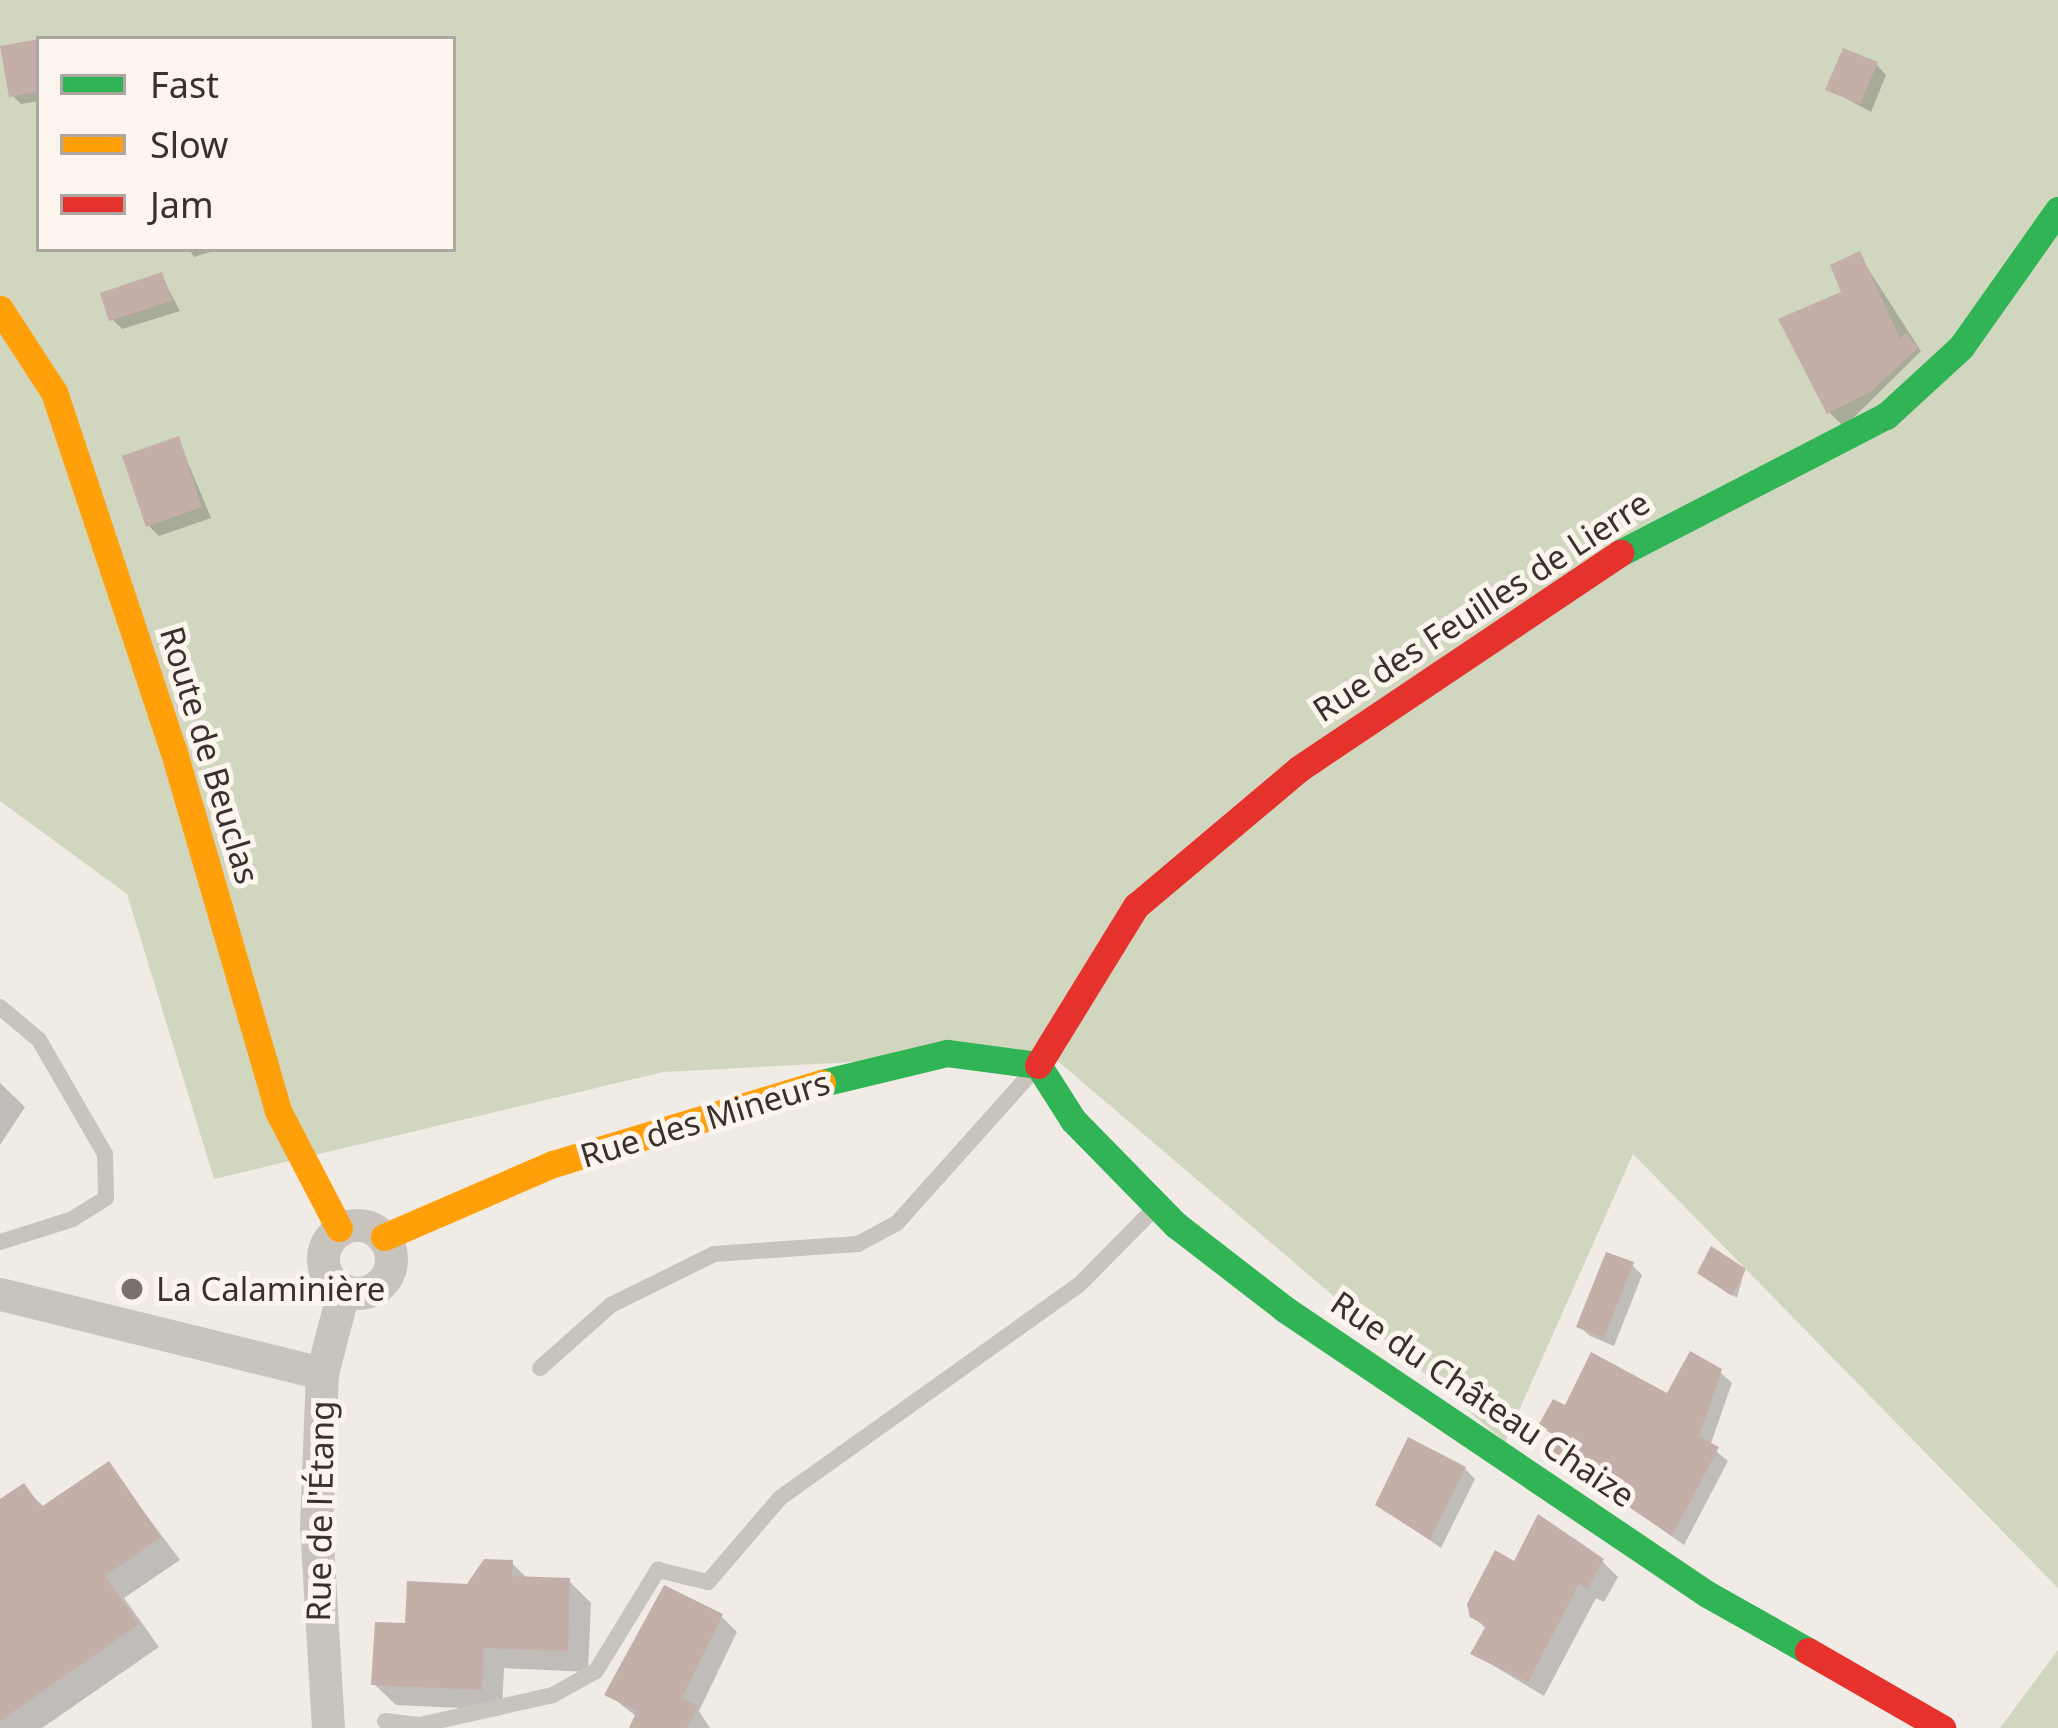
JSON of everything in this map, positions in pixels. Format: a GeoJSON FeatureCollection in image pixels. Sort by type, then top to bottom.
{"type":"FeatureCollection","features":[{"type":"Feature","properties":{"kind":"street","name":"Rue des Feuilles de Lierre"},"geometry":{"type":"LineString","coordinates":[[1038,1065],[1136,905],[1300,768],[1541,602],[1652,532],[1886,416],[1961,347],[2058,210]]}},
{"type":"Feature","properties":{"kind":"street","name":"Route de Beuclas"},"geometry":{"type":"LineString","coordinates":[[0,309],[54,392],[172,748],[278,1111],[338,1228]]}},
{"type":"Feature","properties":{"kind":"street","name":"Rue des Mineurs"},"geometry":{"type":"LineString","coordinates":[[384,1237],[554,1164],[773,1095],[947,1053],[1038,1065]]}},
{"type":"Feature","properties":{"kind":"street","name":"Rue du Château Chaize"},"geometry":{"type":"LineString","coordinates":[[1038,1065],[1073,1120],[1157,1206],[1286,1310],[1707,1594],[1942,1728]]}},
{"type":"Feature","properties":{"kind":"street"},"geometry":{"type":"LineString","coordinates":[[338,1228],[356,1223],[384,1237],[386,1273],[362,1299],[342,1295]]}},
{"type":"Feature","properties":{"kind":"street","name":"Rue de l'Étang"},"geometry":{"type":"LineString","coordinates":[[328,1728],[316,1527],[322,1373],[342,1295],[326,1246],[338,1228]]}},
{"type":"Feature","properties":{"kind":"street"},"geometry":{"type":"LineString","coordinates":[[0,1294],[322,1373]]}},
{"type":"Feature","properties":{"kind":"lane"},"geometry":{"type":"LineString","coordinates":[[0,1007],[39,1040],[105,1154],[106,1198],[73,1219],[0,1242]]}},
{"type":"Feature","properties":{"kind":"lane"},"geometry":{"type":"LineString","coordinates":[[540,1368],[611,1305],[714,1254],[859,1244],[897,1223],[1038,1065]]}},
{"type":"Feature","properties":{"kind":"lane"},"geometry":{"type":"LineString","coordinates":[[385,1721],[420,1725],[553,1695],[596,1671],[658,1570],[708,1582],[780,1498],[1078,1285],[1157,1206]]}},
{"type":"Feature","properties":{"kind":"green space"},"geometry":{"type":"Polygon","coordinates":[[[0,0],[2058,0],[2058,1588],[1633,1154],[1505,1442],[1047,1052],[663,1072],[214,1179],[127,894],[0,801],[0,0]]]}},
{"type":"Feature","properties":{"kind":"green space"},"geometry":{"type":"Polygon","coordinates":[[[2058,1650],[2058,1728],[2000,1728],[2058,1650]]]}},
{"type":"Feature","properties":{"kind":"building"},"geometry":{"type":"Polygon","coordinates":[[[36,40],[36,92],[9,97],[0,46],[36,40]]]}},
{"type":"Feature","properties":{"kind":"building"},"geometry":{"type":"Polygon","coordinates":[[[1843,48],[1878,62],[1860,104],[1825,90],[1843,48]]]}},
{"type":"Feature","properties":{"kind":"building"},"geometry":{"type":"Polygon","coordinates":[[[1860,251],[1900,338],[1907,333],[1918,348],[1870,392],[1827,414],[1778,319],[1841,292],[1830,265],[1860,251]]]}},
{"type":"Feature","properties":{"kind":"building"},"geometry":{"type":"Polygon","coordinates":[[[162,272],[172,301],[109,321],[100,293],[162,272]]]}},
{"type":"Feature","properties":{"kind":"building"},"geometry":{"type":"Polygon","coordinates":[[[179,436],[202,507],[146,527],[122,456],[179,436]]]}},
{"type":"Feature","properties":{"kind":"building"},"geometry":{"type":"Polygon","coordinates":[[[1711,1246],[1746,1269],[1732,1296],[1697,1273],[1711,1246]]]}},
{"type":"Feature","properties":{"kind":"building"},"geometry":{"type":"Polygon","coordinates":[[[1606,1252],[1634,1262],[1604,1338],[1576,1327],[1606,1252]]]}},
{"type":"Feature","properties":{"kind":"building"},"geometry":{"type":"Polygon","coordinates":[[[1690,1351],[1722,1369],[1699,1437],[1719,1447],[1672,1536],[1547,1452],[1557,1436],[1538,1426],[1553,1399],[1565,1405],[1591,1352],[1667,1393],[1690,1351]]]}},
{"type":"Feature","properties":{"kind":"building"},"geometry":{"type":"Polygon","coordinates":[[[1408,1437],[1466,1467],[1430,1540],[1375,1505],[1408,1437]]]}},
{"type":"Feature","properties":{"kind":"building"},"geometry":{"type":"Polygon","coordinates":[[[109,1461],[161,1537],[105,1576],[139,1624],[0,1721],[0,1499],[24,1483],[41,1507],[109,1461]]]}},
{"type":"Feature","properties":{"kind":"building"},"geometry":{"type":"Polygon","coordinates":[[[1538,1514],[1604,1559],[1587,1589],[1579,1584],[1528,1682],[1470,1654],[1486,1626],[1470,1617],[1467,1604],[1495,1550],[1514,1561],[1538,1514]]]}},
{"type":"Feature","properties":{"kind":"building"},"geometry":{"type":"Polygon","coordinates":[[[484,1559],[513,1560],[512,1576],[570,1578],[568,1651],[483,1648],[482,1690],[371,1685],[375,1622],[405,1623],[407,1581],[467,1584],[484,1559]]]}},
{"type":"Feature","properties":{"kind":"building"},"geometry":{"type":"Polygon","coordinates":[[[664,1585],[723,1614],[682,1698],[698,1706],[687,1728],[629,1728],[637,1711],[604,1695],[664,1585]]]}},
{"type":"Feature","properties":{"kind":"traffic: fast"},"geometry":{"type":"LineString","coordinates":[[1620,553],[1886,416],[1961,347],[2058,210]]}},
{"type":"Feature","properties":{"kind":"traffic: fast"},"geometry":{"type":"LineString","coordinates":[[822,1083],[947,1053],[1038,1065]]}},
{"type":"Feature","properties":{"kind":"traffic: fast"},"geometry":{"type":"LineString","coordinates":[[1038,1065],[1073,1120],[1176,1225],[1286,1310],[1707,1594],[1808,1651]]}},
{"type":"Feature","properties":{"kind":"traffic: slow"},"geometry":{"type":"LineString","coordinates":[[0,309],[54,392],[173,749],[278,1111],[339,1228]]}},
{"type":"Feature","properties":{"kind":"traffic: slow"},"geometry":{"type":"LineString","coordinates":[[384,1237],[553,1164],[822,1083]]}},
{"type":"Feature","properties":{"kind":"traffic: jam"},"geometry":{"type":"LineString","coordinates":[[1038,1065],[1136,906],[1300,768],[1620,553]]}},
{"type":"Feature","properties":{"kind":"traffic: jam"},"geometry":{"type":"LineString","coordinates":[[1808,1651],[1942,1728]]}},
{"type":"Feature","properties":{"kind":"place","name":"La Calaminière"},"geometry":{"type":"Point","coordinates":[132,1289]}}]}
